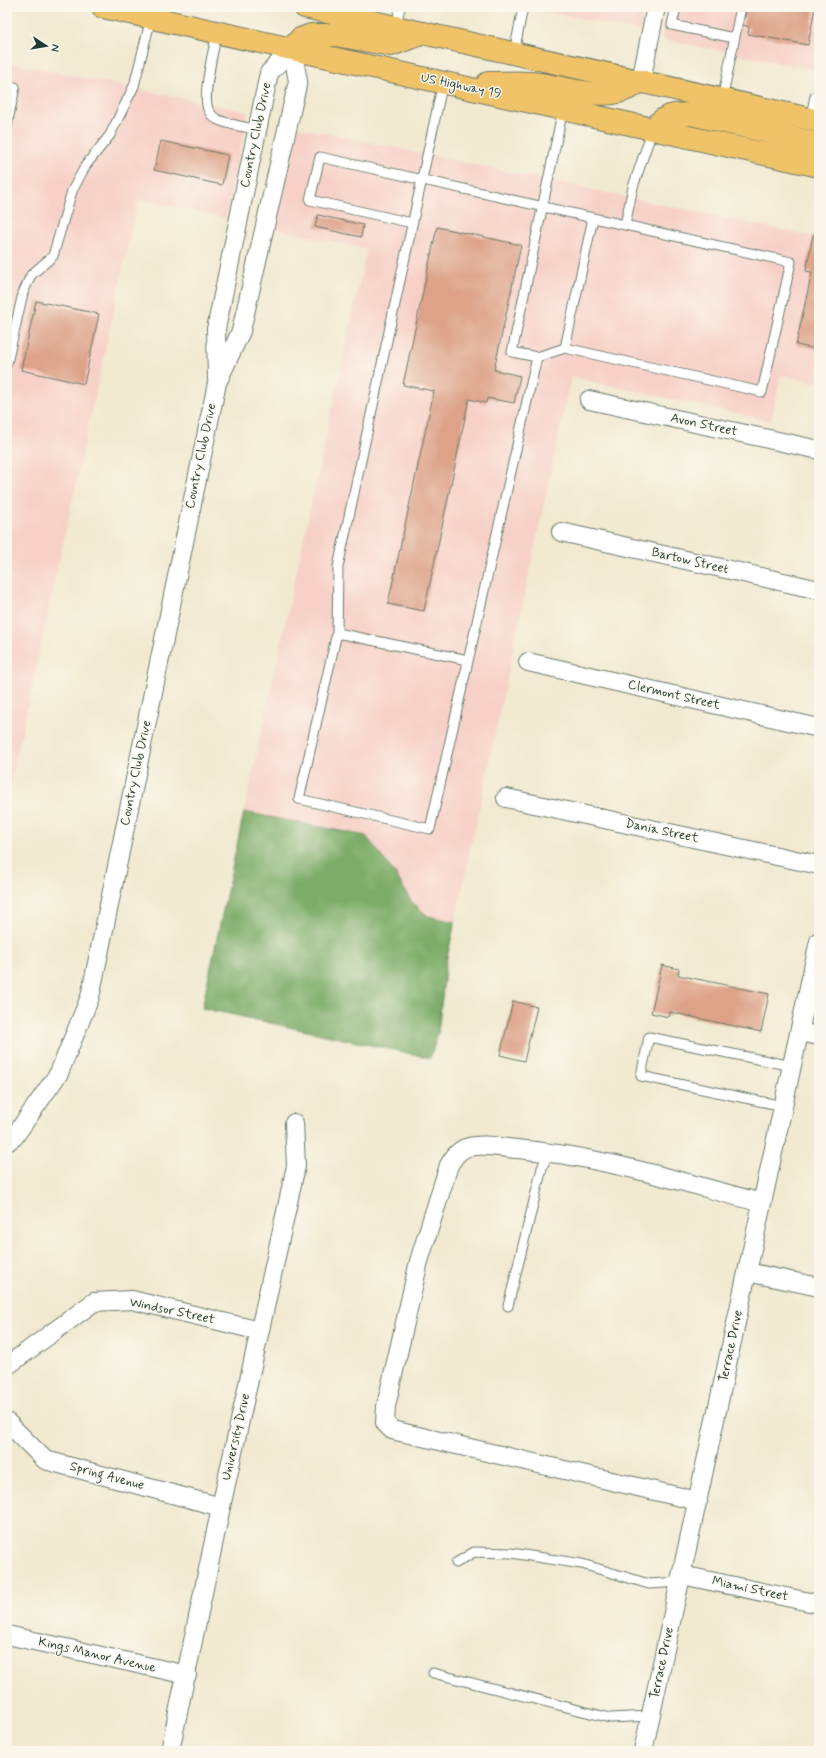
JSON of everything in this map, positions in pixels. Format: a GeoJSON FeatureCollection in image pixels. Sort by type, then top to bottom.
{"type":"FeatureCollection","features":[{"type":"Feature","properties":{"kind":"highway","name":"US Highway 19"},"geometry":{"type":"LineString","coordinates":[[103,7],[819,166]]}},
{"type":"Feature","properties":{"kind":"highway"},"geometry":{"type":"LineString","coordinates":[[311,8],[398,17],[424,33],[817,120]]}},
{"type":"Feature","properties":{"kind":"highway"},"geometry":{"type":"LineString","coordinates":[[292,49],[300,39],[311,35],[335,35],[391,45],[424,33]]}},
{"type":"Feature","properties":{"kind":"highway"},"geometry":{"type":"LineString","coordinates":[[443,82],[539,83],[596,94],[608,94],[630,89],[641,81]]}},
{"type":"Feature","properties":{"kind":"highway"},"geometry":{"type":"LineString","coordinates":[[653,128],[662,119],[674,114],[691,114],[819,144]]}},
{"type":"Feature","properties":{"kind":"street"},"geometry":{"type":"LineString","coordinates":[[641,81],[656,7]]}},
{"type":"Feature","properties":{"kind":"street","name":"Country Club Drive"},"geometry":{"type":"LineString","coordinates":[[217,384],[216,328],[269,73],[292,49]]}},
{"type":"Feature","properties":{"kind":"street","name":"Country Club Drive"},"geometry":{"type":"LineString","coordinates":[[7,1142],[14,1137],[59,1073],[90,997],[217,384],[241,331],[273,183],[298,80],[292,49]]}},
{"type":"Feature","properties":{"kind":"street"},"geometry":{"type":"LineString","coordinates":[[817,120],[819,99]]}},
{"type":"Feature","properties":{"kind":"street"},"geometry":{"type":"LineString","coordinates":[[247,177],[273,183]]}},
{"type":"Feature","properties":{"kind":"street"},"geometry":{"type":"LineString","coordinates":[[235,236],[260,242]]}},
{"type":"Feature","properties":{"kind":"street","name":"Avon Street"},"geometry":{"type":"LineString","coordinates":[[589,400],[819,450]]}},
{"type":"Feature","properties":{"kind":"street","name":"Bartow Street"},"geometry":{"type":"LineString","coordinates":[[561,532],[819,590]]}},
{"type":"Feature","properties":{"kind":"street","name":"Clermont Street"},"geometry":{"type":"LineString","coordinates":[[528,662],[819,728]]}},
{"type":"Feature","properties":{"kind":"street","name":"Dania Street"},"geometry":{"type":"LineString","coordinates":[[506,798],[819,865]]}},
{"type":"Feature","properties":{"kind":"street","name":"Terrace Drive"},"geometry":{"type":"LineString","coordinates":[[643,1751],[819,941]]}},
{"type":"Feature","properties":{"kind":"street"},"geometry":{"type":"LineString","coordinates":[[799,1032],[819,1036]]}},
{"type":"Feature","properties":{"kind":"street","name":"University Drive"},"geometry":{"type":"LineString","coordinates":[[170,1751],[221,1507],[296,1166],[294,1123]]}},
{"type":"Feature","properties":{"kind":"street"},"geometry":{"type":"LineString","coordinates":[[698,1501],[392,1430],[385,1423],[386,1406],[419,1261],[449,1165],[456,1154],[468,1147],[482,1146],[549,1151],[610,1163],[762,1203]]}},
{"type":"Feature","properties":{"kind":"street"},"geometry":{"type":"LineString","coordinates":[[747,1272],[819,1287]]}},
{"type":"Feature","properties":{"kind":"street","name":"Windsor Street"},"geometry":{"type":"LineString","coordinates":[[7,1366],[94,1302],[132,1300],[260,1331]]}},
{"type":"Feature","properties":{"kind":"street","name":"Spring Avenue"},"geometry":{"type":"LineString","coordinates":[[7,1422],[45,1460],[221,1507]]}},
{"type":"Feature","properties":{"kind":"street","name":"Miami Street"},"geometry":{"type":"LineString","coordinates":[[681,1578],[819,1604]]}},
{"type":"Feature","properties":{"kind":"street","name":"Kings Manor Avenue"},"geometry":{"type":"LineString","coordinates":[[7,1635],[187,1675]]}},
{"type":"Feature","properties":{"kind":"lane"},"geometry":{"type":"LineString","coordinates":[[514,53],[523,7]]}},
{"type":"Feature","properties":{"kind":"lane"},"geometry":{"type":"LineString","coordinates":[[676,7],[672,26],[734,38]]}},
{"type":"Feature","properties":{"kind":"lane"},"geometry":{"type":"LineString","coordinates":[[722,100],[741,7]]}},
{"type":"Feature","properties":{"kind":"lane"},"geometry":{"type":"LineString","coordinates":[[7,363],[22,293],[31,274],[53,256],[72,191],[86,165],[110,135],[134,86],[151,18]]}},
{"type":"Feature","properties":{"kind":"lane"},"geometry":{"type":"LineString","coordinates":[[217,32],[207,87],[207,108],[211,115],[220,121],[257,130]]}},
{"type":"Feature","properties":{"kind":"lane"},"geometry":{"type":"LineString","coordinates":[[443,82],[338,566],[337,633],[299,799],[430,829],[537,357]]}},
{"type":"Feature","properties":{"kind":"lane"},"geometry":{"type":"LineString","coordinates":[[7,85],[16,87],[7,126]]}},
{"type":"Feature","properties":{"kind":"lane"},"geometry":{"type":"LineString","coordinates":[[412,223],[310,200],[320,157],[543,206],[791,262],[762,392],[565,348],[537,357],[512,352],[543,206],[563,109]]}},
{"type":"Feature","properties":{"kind":"lane"},"geometry":{"type":"LineString","coordinates":[[625,225],[634,187],[653,128]]}},
{"type":"Feature","properties":{"kind":"lane"},"geometry":{"type":"LineString","coordinates":[[565,348],[593,218]]}},
{"type":"Feature","properties":{"kind":"lane"},"geometry":{"type":"LineString","coordinates":[[337,633],[468,660]]}},
{"type":"Feature","properties":{"kind":"lane"},"geometry":{"type":"LineString","coordinates":[[783,1106],[641,1076],[649,1037],[792,1066]]}},
{"type":"Feature","properties":{"kind":"lane"},"geometry":{"type":"LineString","coordinates":[[508,1306],[542,1168],[549,1151]]}},
{"type":"Feature","properties":{"kind":"lane"},"geometry":{"type":"LineString","coordinates":[[456,1563],[474,1552],[512,1553],[582,1564],[650,1584],[681,1578]]}},
{"type":"Feature","properties":{"kind":"lane"},"geometry":{"type":"LineString","coordinates":[[433,1673],[610,1718],[651,1716]]}},
{"type":"Feature","properties":{"kind":"shaded area"},"geometry":{"type":"Polygon","coordinates":[[[524,7],[645,7],[640,31],[524,7]]]}},
{"type":"Feature","properties":{"kind":"shaded area"},"geometry":{"type":"Polygon","coordinates":[[[668,7],[819,7],[819,45],[814,70],[662,39],[668,7]]]}},
{"type":"Feature","properties":{"kind":"shaded area"},"geometry":{"type":"Polygon","coordinates":[[[7,62],[248,112],[226,218],[138,199],[7,800],[7,62]]]}},
{"type":"Feature","properties":{"kind":"shaded area"},"geometry":{"type":"Polygon","coordinates":[[[297,127],[819,238],[819,383],[781,375],[771,421],[571,377],[455,922],[428,916],[411,901],[396,875],[366,836],[244,812],[367,249],[275,229],[297,127]]]}},
{"type":"Feature","properties":{"kind":"green space"},"geometry":{"type":"Polygon","coordinates":[[[244,812],[366,836],[396,875],[411,901],[428,916],[455,922],[446,962],[438,1033],[430,1058],[202,1008],[244,812]]]}},
{"type":"Feature","properties":{"kind":"building"},"geometry":{"type":"Polygon","coordinates":[[[747,7],[815,7],[808,45],[748,34],[749,27],[743,25],[747,7]]]}},
{"type":"Feature","properties":{"kind":"building"},"geometry":{"type":"Polygon","coordinates":[[[161,141],[228,155],[222,185],[154,170],[161,141]]]}},
{"type":"Feature","properties":{"kind":"building"},"geometry":{"type":"Polygon","coordinates":[[[318,215],[363,225],[361,237],[315,227],[318,215]]]}},
{"type":"Feature","properties":{"kind":"building"},"geometry":{"type":"Polygon","coordinates":[[[437,227],[521,245],[494,370],[520,376],[514,403],[487,398],[486,403],[469,399],[424,611],[388,604],[434,391],[403,385],[437,227]]]}},
{"type":"Feature","properties":{"kind":"building"},"geometry":{"type":"Polygon","coordinates":[[[813,235],[819,236],[819,341],[817,349],[796,345],[812,272],[806,271],[813,235]]]}},
{"type":"Feature","properties":{"kind":"building"},"geometry":{"type":"Polygon","coordinates":[[[36,301],[99,314],[84,384],[21,370],[36,301]]]}},
{"type":"Feature","properties":{"kind":"building"},"geometry":{"type":"Polygon","coordinates":[[[662,965],[679,969],[678,975],[769,994],[761,1032],[670,1012],[669,1017],[651,1013],[662,965]]]}},
{"type":"Feature","properties":{"kind":"building"},"geometry":{"type":"Polygon","coordinates":[[[513,1001],[537,1007],[524,1061],[500,1055],[513,1001]]]}}]}
